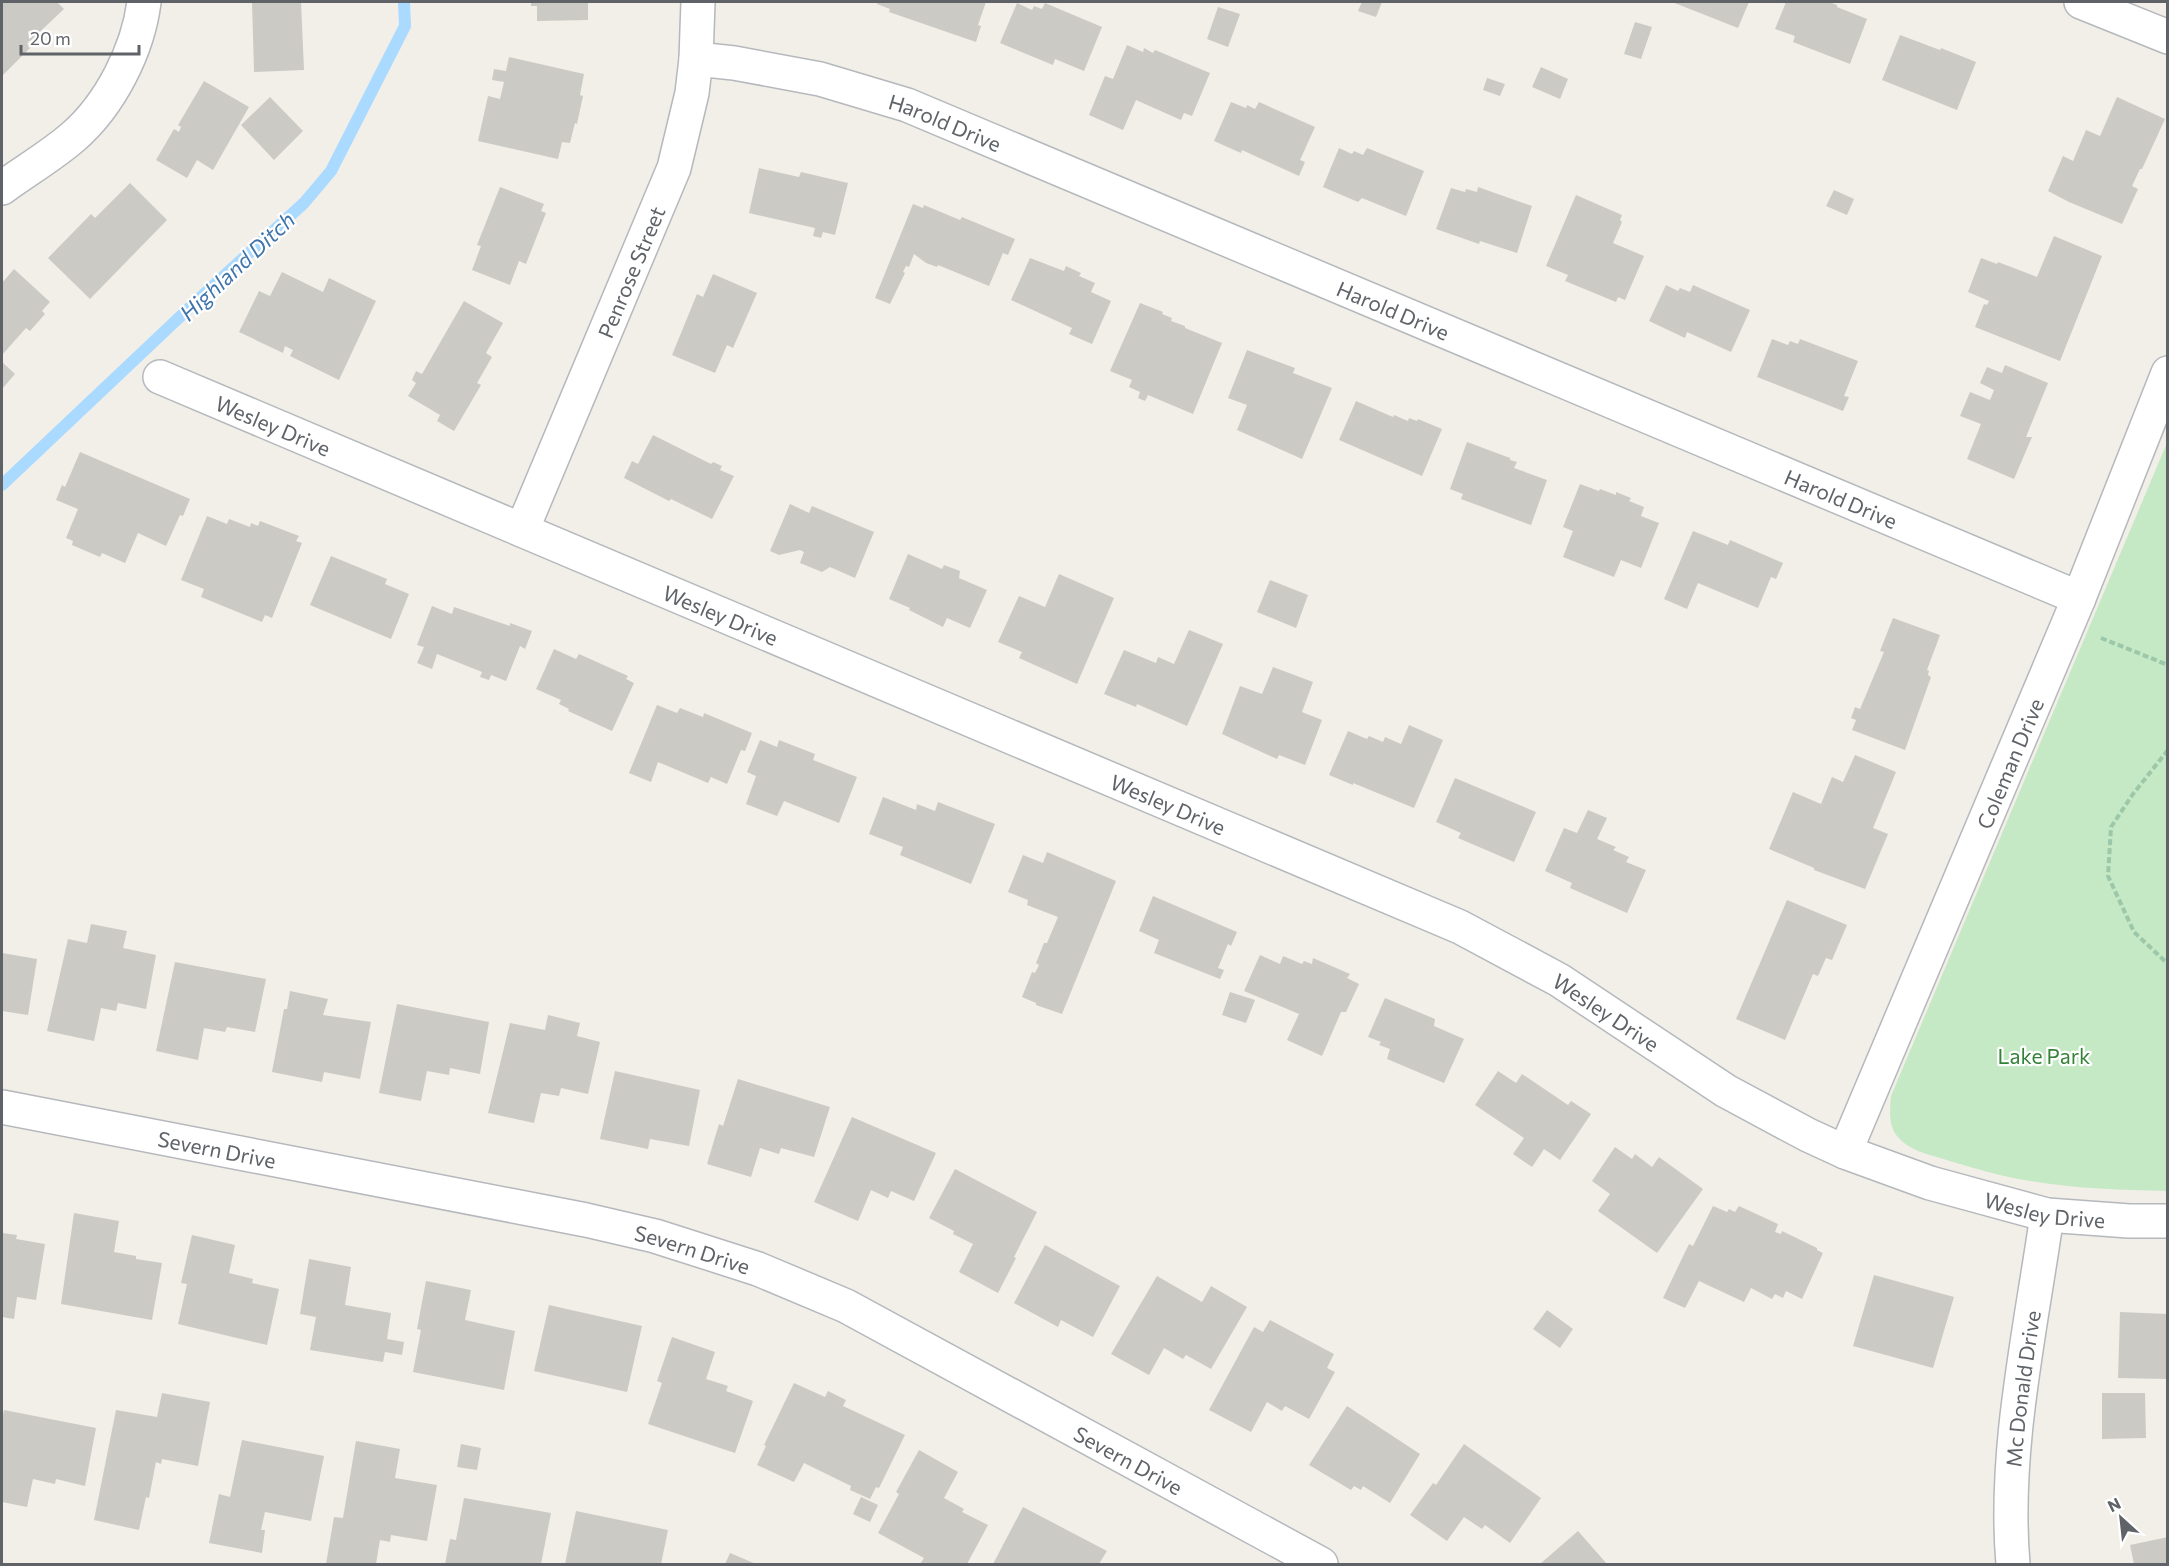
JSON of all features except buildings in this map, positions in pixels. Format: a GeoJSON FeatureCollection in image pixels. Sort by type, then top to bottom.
{"type":"FeatureCollection","features":[{"type":"Feature","properties":{"kind":"street"},"geometry":{"type":"LineString","coordinates":[[2,188],[73,137],[106,99],[129,59],[142,18],[144,2]]}},
{"type":"Feature","properties":{"kind":"street","name":"Penrose Street"},"geometry":{"type":"LineString","coordinates":[[522,530],[674,168],[692,93],[698,2]]}},
{"type":"Feature","properties":{"kind":"street"},"geometry":{"type":"LineString","coordinates":[[2082,2],[2168,37]]}},
{"type":"Feature","properties":{"kind":"street","name":"Harold Drive"},"geometry":{"type":"LineString","coordinates":[[696,59],[734,63],[820,79],[907,105],[2079,598]]}},
{"type":"Feature","properties":{"kind":"street","name":"Coleman Drive"},"geometry":{"type":"LineString","coordinates":[[1845,1152],[2079,598],[2168,373]]}},
{"type":"Feature","properties":{"kind":"street","name":"Wesley Drive"},"geometry":{"type":"LineString","coordinates":[[160,377],[1460,927],[1559,980],[1726,1091],[1808,1136],[1845,1152],[1930,1183],[2047,1215],[2129,1221],[2168,1221]]}},
{"type":"Feature","properties":{"kind":"street","name":"Severn Drive"},"geometry":{"type":"LineString","coordinates":[[2,1107],[586,1220],[655,1236],[758,1269],[846,1306],[1321,1564]]}},
{"type":"Feature","properties":{"kind":"street","name":"Mc Donald Drive"},"geometry":{"type":"LineString","coordinates":[[2013,1564],[2011,1498],[2015,1438],[2047,1215]]}},
{"type":"Feature","properties":{"kind":"path"},"geometry":{"type":"LineString","coordinates":[[2092,634],[2168,665]]}},
{"type":"Feature","properties":{"kind":"path"},"geometry":{"type":"LineString","coordinates":[[2168,750],[2111,826],[2108,876],[2134,932],[2168,964]]}},
{"type":"Feature","properties":{"kind":"green space","name":"Lake Park"},"geometry":{"type":"Polygon","coordinates":[[[2167,443],[2167,1191],[2116,1190],[2047,1184],[1980,1170],[1929,1155],[1908,1146],[1894,1132],[1890,1117],[1891,1096],[2167,443]]]}},
{"type":"Feature","properties":{"kind":"waterway","name":"Highland Ditch"},"geometry":{"type":"LineString","coordinates":[[2,485],[304,203],[331,171],[405,26],[404,2]]}}]}
